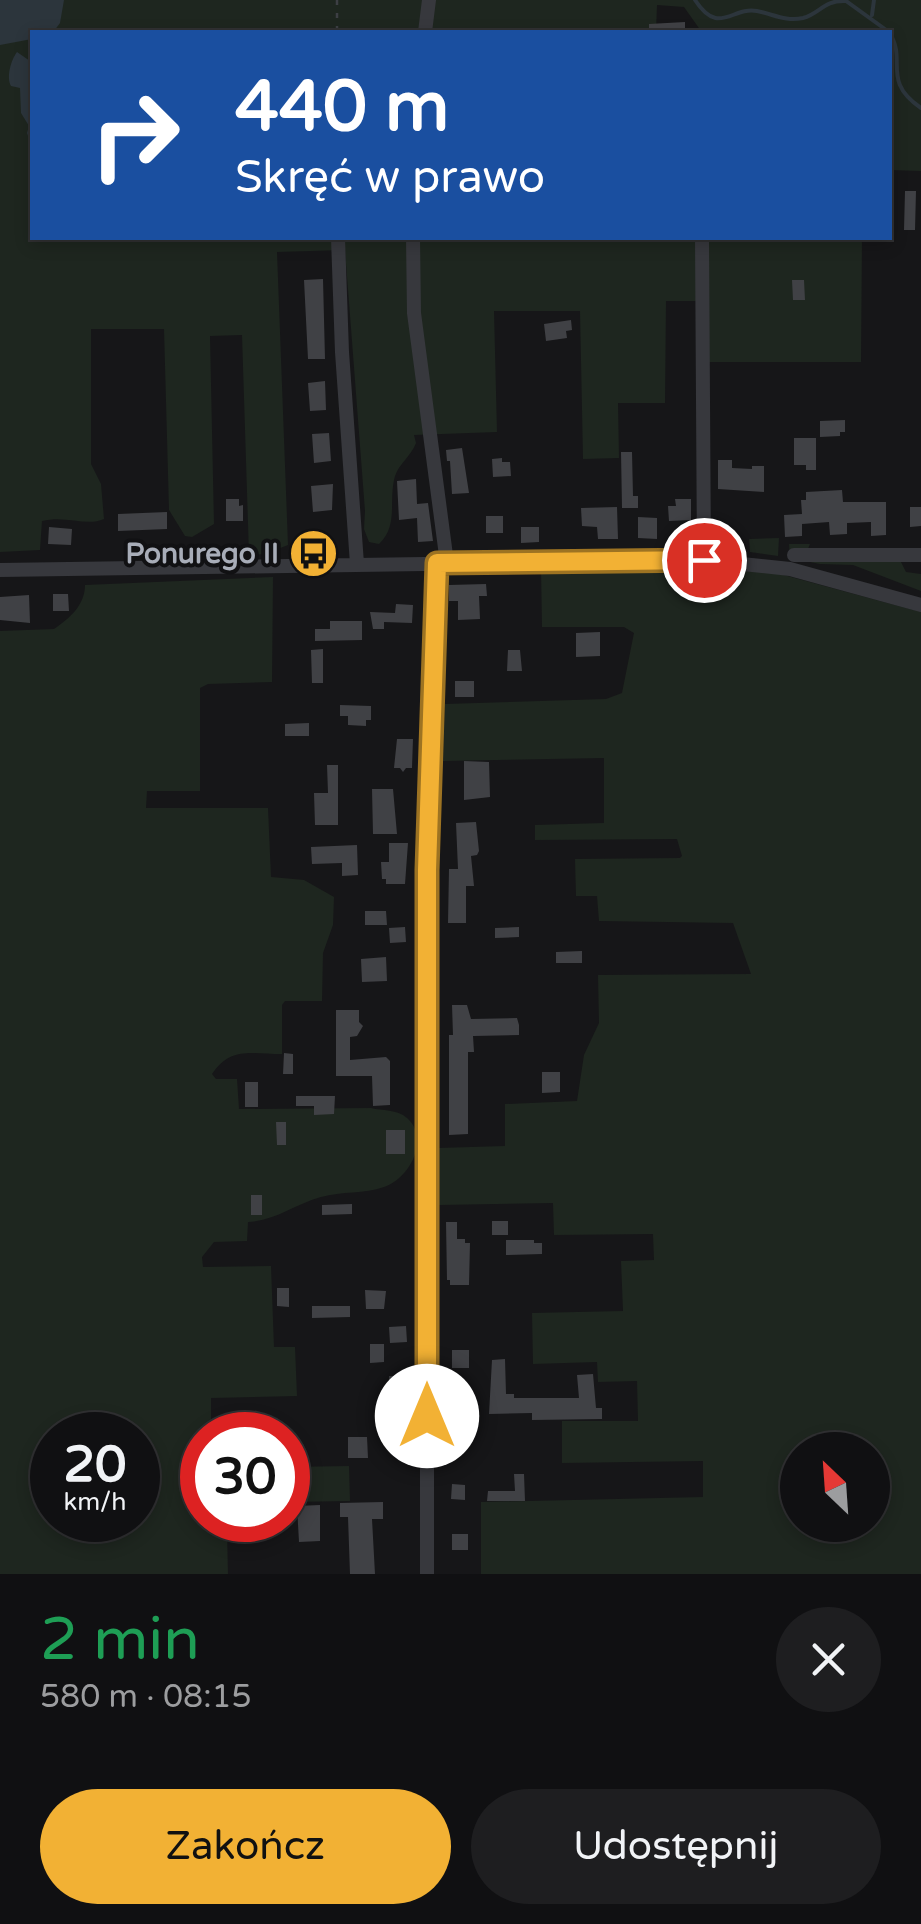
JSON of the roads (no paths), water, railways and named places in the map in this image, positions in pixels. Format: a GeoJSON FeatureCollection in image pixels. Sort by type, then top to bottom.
{"type":"FeatureCollection","features":[{"type":"Feature","properties":{"kind":"street"},"geometry":{"type":"LineString","coordinates":[[425,30],[429,0]]}},
{"type":"Feature","properties":{"kind":"street"},"geometry":{"type":"LineString","coordinates":[[338,240],[357,564]]}},
{"type":"Feature","properties":{"kind":"street"},"geometry":{"type":"LineString","coordinates":[[412,240],[414,313],[442,563],[427,870],[427,1574]]}},
{"type":"Feature","properties":{"kind":"street"},"geometry":{"type":"LineString","coordinates":[[702,240],[704,560]]}},
{"type":"Feature","properties":{"kind":"street"},"geometry":{"type":"LineString","coordinates":[[794,555],[921,554]]}},
{"type":"Feature","properties":{"kind":"street"},"geometry":{"type":"LineString","coordinates":[[0,570],[704,560],[790,569],[921,605]]}},
{"type":"Feature","properties":{"kind":"waterway"},"geometry":{"type":"LineString","coordinates":[[695,0],[711,17],[757,11],[791,19],[846,1],[886,30]]}},
{"type":"Feature","properties":{"kind":"waterway"},"geometry":{"type":"LineString","coordinates":[[872,15],[874,0]]}},
{"type":"Feature","properties":{"kind":"waterway"},"geometry":{"type":"LineString","coordinates":[[892,38],[898,80],[921,108]]}},
{"type":"Feature","properties":{"kind":"place","name":"Ponurego II"},"geometry":{"type":"Point","coordinates":[314,553]}}]}
